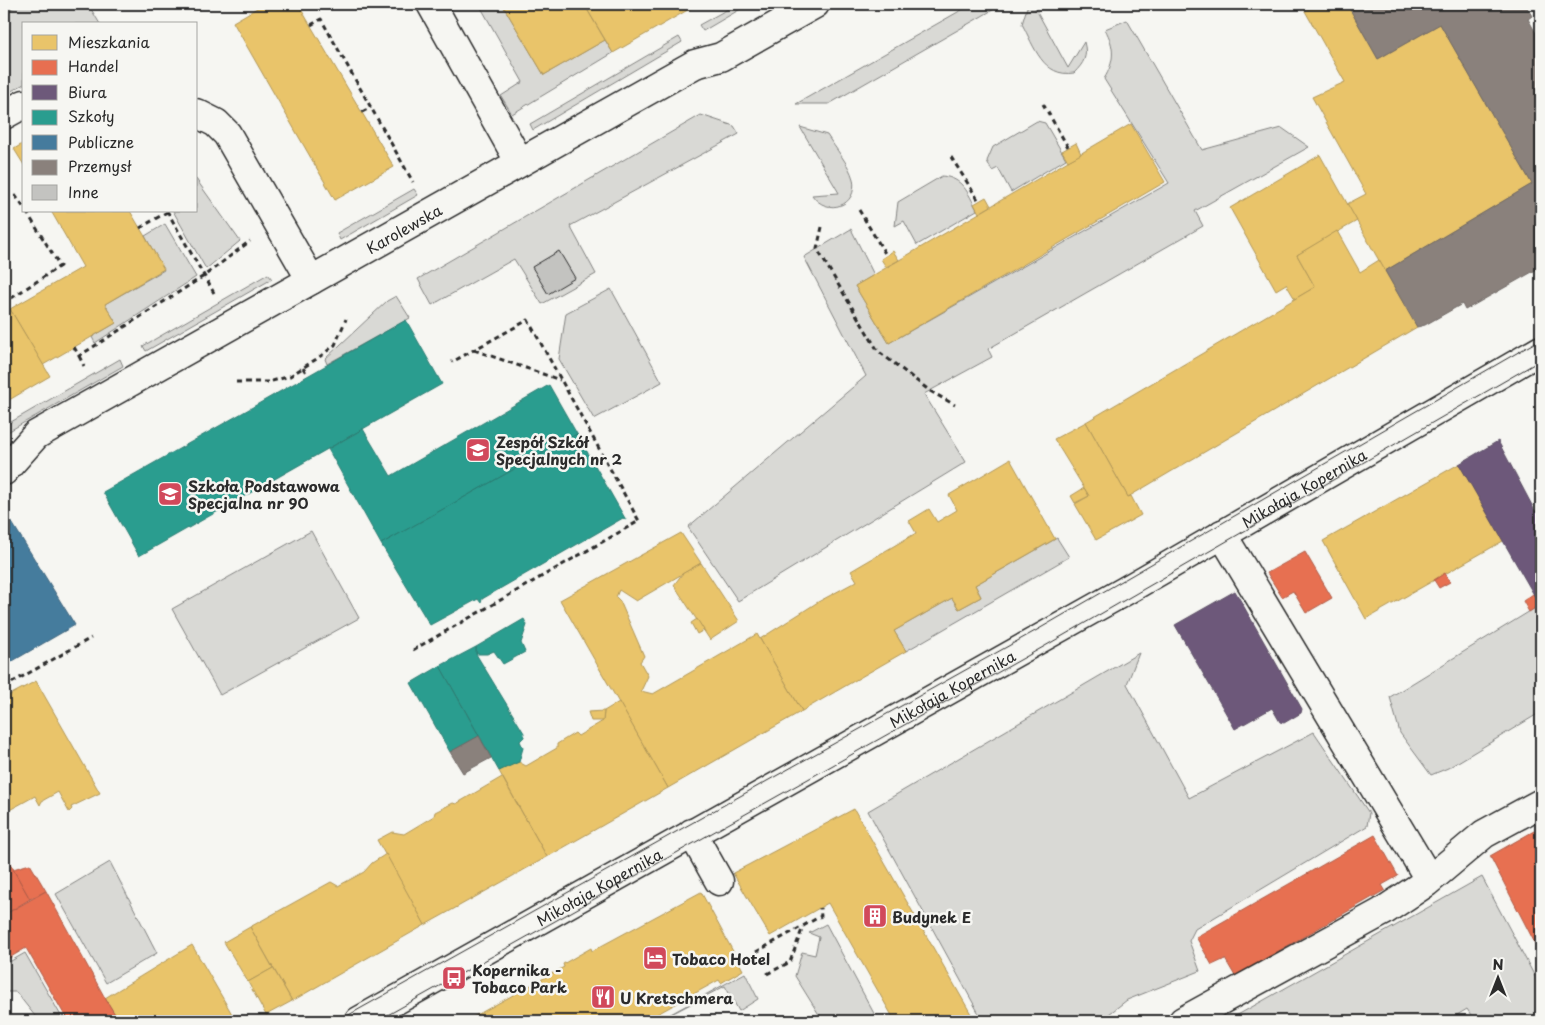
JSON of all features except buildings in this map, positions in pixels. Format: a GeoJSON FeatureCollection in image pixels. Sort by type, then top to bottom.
{"type":"FeatureCollection","features":[{"type":"Feature","properties":{"kind":"street"},"geometry":{"type":"LineString","coordinates":[[430,4],[518,161]]}},
{"type":"Feature","properties":{"kind":"street","name":"Karolewska"},"geometry":{"type":"LineString","coordinates":[[4,471],[36,435],[518,161],[695,64],[722,57],[816,4]]}},
{"type":"Feature","properties":{"kind":"street"},"geometry":{"type":"LineString","coordinates":[[4,115],[22,105]]}},
{"type":"Feature","properties":{"kind":"street"},"geometry":{"type":"LineString","coordinates":[[198,114],[216,123],[227,134],[311,280]]}},
{"type":"Feature","properties":{"kind":"street","name":"Mikołaja Kopernika"},"geometry":{"type":"LineString","coordinates":[[358,1021],[1222,534],[1541,350]]}},
{"type":"Feature","properties":{"kind":"street"},"geometry":{"type":"LineString","coordinates":[[1222,534],[1429,879]]}},
{"type":"Feature","properties":{"kind":"street"},"geometry":{"type":"LineString","coordinates":[[1183,1021],[1382,912],[1429,879],[1484,834],[1541,804]]}},
{"type":"Feature","properties":{"kind":"street"},"geometry":{"type":"LineString","coordinates":[[692,833],[719,881]]}},
{"type":"Feature","properties":{"kind":"path"},"geometry":{"type":"LineString","coordinates":[[311,25],[321,19],[414,182]]}},
{"type":"Feature","properties":{"kind":"path"},"geometry":{"type":"LineString","coordinates":[[1043,104],[1068,147]]}},
{"type":"Feature","properties":{"kind":"path"},"geometry":{"type":"LineString","coordinates":[[362,112],[371,107]]}},
{"type":"Feature","properties":{"kind":"path"},"geometry":{"type":"LineString","coordinates":[[951,157],[980,201]]}},
{"type":"Feature","properties":{"kind":"path"},"geometry":{"type":"LineString","coordinates":[[16,195],[22,205]]}},
{"type":"Feature","properties":{"kind":"path"},"geometry":{"type":"LineString","coordinates":[[859,210],[886,255]]}},
{"type":"Feature","properties":{"kind":"path"},"geometry":{"type":"LineString","coordinates":[[4,304],[60,266],[26,212]]}},
{"type":"Feature","properties":{"kind":"path"},"geometry":{"type":"LineString","coordinates":[[140,228],[167,212],[214,293]]}},
{"type":"Feature","properties":{"kind":"path"},"geometry":{"type":"LineString","coordinates":[[79,356],[204,276],[245,244],[279,222]]}},
{"type":"Feature","properties":{"kind":"path"},"geometry":{"type":"LineString","coordinates":[[822,227],[817,249],[878,351],[930,391],[955,405]]}},
{"type":"Feature","properties":{"kind":"path"},"geometry":{"type":"LineString","coordinates":[[236,382],[269,382],[290,376],[335,345],[346,319]]}},
{"type":"Feature","properties":{"kind":"path"},"geometry":{"type":"LineString","coordinates":[[414,650],[639,521],[528,320],[452,362]]}},
{"type":"Feature","properties":{"kind":"path"},"geometry":{"type":"LineString","coordinates":[[74,347],[84,366]]}},
{"type":"Feature","properties":{"kind":"path"},"geometry":{"type":"LineString","coordinates":[[474,350],[562,380]]}},
{"type":"Feature","properties":{"kind":"path"},"geometry":{"type":"LineString","coordinates":[[303,368],[307,374]]}},
{"type":"Feature","properties":{"kind":"path"},"geometry":{"type":"LineString","coordinates":[[4,687],[91,638]]}},
{"type":"Feature","properties":{"kind":"path"},"geometry":{"type":"LineString","coordinates":[[756,952],[821,916],[820,908]]}},
{"type":"Feature","properties":{"kind":"path"},"geometry":{"type":"LineString","coordinates":[[767,974],[790,962],[804,926]]}},
{"type":"Feature","properties":{"kind":"shaded area"},"geometry":{"type":"Polygon","coordinates":[[[19,4],[88,4],[99,22],[22,22],[22,85],[4,95],[4,13],[19,4]]]}},
{"type":"Feature","properties":{"kind":"shaded area"},"geometry":{"type":"Polygon","coordinates":[[[479,4],[502,4],[544,75],[605,40],[613,53],[512,114],[501,96],[523,82],[479,4]]]}},
{"type":"Feature","properties":{"kind":"shaded area"},"geometry":{"type":"Polygon","coordinates":[[[737,4],[749,4],[703,31],[699,25],[737,4]]]}},
{"type":"Feature","properties":{"kind":"shaded area"},"geometry":{"type":"Polygon","coordinates":[[[972,4],[1003,4],[829,104],[796,104],[972,4]]]}},
{"type":"Feature","properties":{"kind":"shaded area"},"geometry":{"type":"Polygon","coordinates":[[[1028,4],[1033,4],[1068,68],[1084,42],[1086,51],[1084,59],[1074,73],[1054,71],[1041,59],[1022,24],[1028,4]]]}},
{"type":"Feature","properties":{"kind":"shaded area"},"geometry":{"type":"Polygon","coordinates":[[[1127,20],[1202,150],[1282,128],[1309,147],[1195,211],[1203,226],[988,349],[992,357],[924,394],[966,462],[738,601],[688,527],[866,376],[804,257],[851,229],[874,275],[855,286],[889,343],[1169,183],[1104,79],[1112,60],[1111,42],[1105,29],[1127,20]]]}},
{"type":"Feature","properties":{"kind":"shaded area"},"geometry":{"type":"Polygon","coordinates":[[[679,37],[682,42],[533,130],[530,124],[679,37]]]}},
{"type":"Feature","properties":{"kind":"shaded area"},"geometry":{"type":"Polygon","coordinates":[[[701,115],[734,126],[739,134],[570,226],[596,274],[542,304],[514,259],[432,305],[418,279],[701,115]]]}},
{"type":"Feature","properties":{"kind":"shaded area"},"geometry":{"type":"Polygon","coordinates":[[[1037,121],[1045,123],[1066,159],[1011,192],[998,168],[992,171],[987,161],[993,147],[1037,121]]]}},
{"type":"Feature","properties":{"kind":"shaded area"},"geometry":{"type":"Polygon","coordinates":[[[800,127],[827,135],[841,156],[853,179],[854,188],[847,202],[833,207],[826,206],[818,202],[812,195],[839,193],[800,127]]]}},
{"type":"Feature","properties":{"kind":"shaded area"},"geometry":{"type":"Polygon","coordinates":[[[942,176],[949,177],[960,183],[968,192],[977,210],[917,245],[904,221],[895,226],[898,202],[942,176]]]}},
{"type":"Feature","properties":{"kind":"shaded area"},"geometry":{"type":"Polygon","coordinates":[[[198,182],[240,241],[206,269],[174,212],[198,212],[198,182]]]}},
{"type":"Feature","properties":{"kind":"shaded area"},"geometry":{"type":"Polygon","coordinates":[[[414,189],[418,195],[340,240],[337,233],[414,189]]]}},
{"type":"Feature","properties":{"kind":"shaded area"},"geometry":{"type":"Polygon","coordinates":[[[165,224],[196,277],[95,343],[92,337],[116,323],[105,304],[164,270],[145,236],[165,224]]]}},
{"type":"Feature","properties":{"kind":"shaded area"},"geometry":{"type":"Polygon","coordinates":[[[268,274],[272,279],[146,351],[143,346],[268,274]]]}},
{"type":"Feature","properties":{"kind":"shaded area"},"geometry":{"type":"Polygon","coordinates":[[[611,289],[662,382],[594,419],[559,359],[566,313],[611,289]]]}},
{"type":"Feature","properties":{"kind":"shaded area"},"geometry":{"type":"Polygon","coordinates":[[[396,296],[410,318],[327,364],[325,359],[387,301],[396,296]]]}},
{"type":"Feature","properties":{"kind":"shaded area"},"geometry":{"type":"Polygon","coordinates":[[[120,359],[123,366],[4,434],[4,426],[120,359]]]}},
{"type":"Feature","properties":{"kind":"shaded area"},"geometry":{"type":"Polygon","coordinates":[[[311,531],[359,618],[220,695],[172,609],[311,531]]]}},
{"type":"Feature","properties":{"kind":"shaded area"},"geometry":{"type":"Polygon","coordinates":[[[1057,538],[1069,557],[906,651],[894,631],[952,598],[959,609],[981,597],[975,585],[1057,538]]]}},
{"type":"Feature","properties":{"kind":"shaded area"},"geometry":{"type":"Polygon","coordinates":[[[1540,605],[1541,712],[1448,768],[1431,775],[1400,733],[1390,697],[1540,605]]]}},
{"type":"Feature","properties":{"kind":"shaded area"},"geometry":{"type":"Polygon","coordinates":[[[1139,653],[1127,684],[1189,798],[1314,732],[1369,813],[1367,826],[1195,929],[1189,941],[1200,971],[1127,1000],[1100,1021],[983,1021],[868,811],[1139,653]]]}},
{"type":"Feature","properties":{"kind":"shaded area"},"geometry":{"type":"Polygon","coordinates":[[[110,862],[157,953],[106,983],[56,894],[110,862]]]}},
{"type":"Feature","properties":{"kind":"shaded area"},"geometry":{"type":"Polygon","coordinates":[[[1482,877],[1541,988],[1541,1021],[1475,1021],[1467,1009],[1447,1021],[1227,1021],[1482,877]]]}},
{"type":"Feature","properties":{"kind":"shaded area"},"geometry":{"type":"Polygon","coordinates":[[[826,924],[878,1021],[823,1021],[795,976],[802,952],[815,955],[819,937],[809,933],[826,924]]]}},
{"type":"Feature","properties":{"kind":"shaded area"},"geometry":{"type":"Polygon","coordinates":[[[25,953],[64,1021],[39,1021],[16,992],[4,992],[4,965],[25,953]]]}},
{"type":"Feature","properties":{"kind":"shaded area"},"geometry":{"type":"Polygon","coordinates":[[[745,973],[758,999],[739,1011],[725,986],[658,1021],[745,973]]]}},
{"type":"Feature","properties":{"kind":"tram line"},"geometry":{"type":"LineString","coordinates":[[338,1021],[1037,630],[1541,339]]}},
{"type":"Feature","properties":{"kind":"tram line"},"geometry":{"type":"LineString","coordinates":[[377,1021],[1045,646],[1541,360]]}},
{"type":"Feature","properties":{"kind":"place","name":"Zespół Szkół Specjalnych nr 2"},"geometry":{"type":"Point","coordinates":[478,450]}},
{"type":"Feature","properties":{"kind":"place","name":"Szkoła Podstawowa Specjalna nr 90"},"geometry":{"type":"Point","coordinates":[170,494]}},
{"type":"Feature","properties":{"kind":"place","name":"Budynek E"},"geometry":{"type":"Point","coordinates":[875,916]}},
{"type":"Feature","properties":{"kind":"place","name":"Tobaco Hotel"},"geometry":{"type":"Point","coordinates":[655,958]}},
{"type":"Feature","properties":{"kind":"place","name":"Kopernika - Tobaco Park"},"geometry":{"type":"Point","coordinates":[454,978]}},
{"type":"Feature","properties":{"kind":"place","name":"U Kretschmera"},"geometry":{"type":"Point","coordinates":[603,997]}}]}
